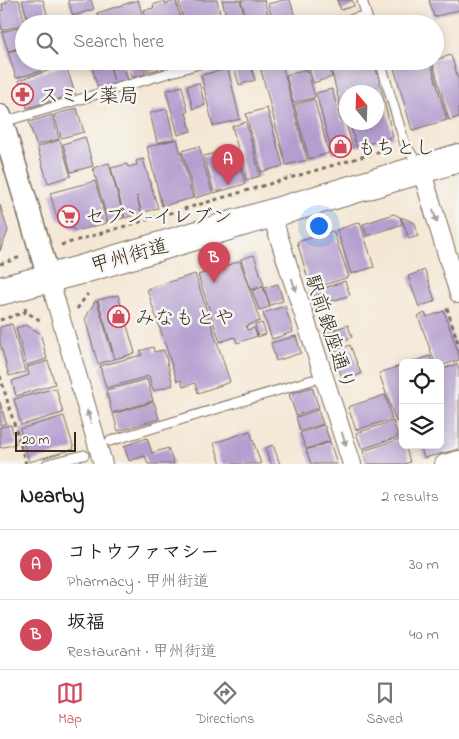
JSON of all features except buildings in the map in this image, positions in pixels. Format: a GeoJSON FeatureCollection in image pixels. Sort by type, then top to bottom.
{"type":"FeatureCollection","features":[{"type":"Feature","properties":{"kind":"highway","name":"甲州街道"},"geometry":{"type":"LineString","coordinates":[[0,291],[459,158]]}},
{"type":"Feature","properties":{"kind":"street"},"geometry":{"type":"LineString","coordinates":[[1,120],[99,451]]}},
{"type":"Feature","properties":{"kind":"street"},"geometry":{"type":"LineString","coordinates":[[421,169],[459,294]]}},
{"type":"Feature","properties":{"kind":"street","name":"駅前銀座通り"},"geometry":{"type":"LineString","coordinates":[[270,214],[318,378],[352,464]]}},
{"type":"Feature","properties":{"kind":"street"},"geometry":{"type":"LineString","coordinates":[[444,464],[459,460]]}},
{"type":"Feature","properties":{"kind":"lane"},"geometry":{"type":"LineString","coordinates":[[362,0],[366,15]]}},
{"type":"Feature","properties":{"kind":"lane"},"geometry":{"type":"LineString","coordinates":[[1,120],[177,70]]}},
{"type":"Feature","properties":{"kind":"lane"},"geometry":{"type":"LineString","coordinates":[[383,70],[405,144],[421,169]]}},
{"type":"Feature","properties":{"kind":"lane"},"geometry":{"type":"LineString","coordinates":[[47,464],[99,451],[318,378]]}},
{"type":"Feature","properties":{"kind":"path"},"geometry":{"type":"LineString","coordinates":[[61,245],[390,148]]}},
{"type":"Feature","properties":{"kind":"path"},"geometry":{"type":"LineString","coordinates":[[73,242],[74,247]]}},
{"type":"Feature","properties":{"kind":"path"},"geometry":{"type":"LineString","coordinates":[[0,264],[22,257]]}},
{"type":"Feature","properties":{"kind":"path"},"geometry":{"type":"LineString","coordinates":[[0,320],[26,312]]}},
{"type":"Feature","properties":{"kind":"path"},"geometry":{"type":"LineString","coordinates":[[0,376],[26,464]]}},
{"type":"Feature","properties":{"kind":"place","name":"スミレ薬局"},"geometry":{"type":"Point","coordinates":[23,95]}},
{"type":"Feature","properties":{"kind":"place","name":"もちとし"},"geometry":{"type":"Point","coordinates":[341,147]}},
{"type":"Feature","properties":{"kind":"place","name":"コトウファマシー"},"geometry":{"type":"Point","coordinates":[228,185]}},
{"type":"Feature","properties":{"kind":"place","name":"セブン-イレブン"},"geometry":{"type":"Point","coordinates":[69,216]}},
{"type":"Feature","properties":{"kind":"place","name":"坂福"},"geometry":{"type":"Point","coordinates":[214,283]}},
{"type":"Feature","properties":{"kind":"place","name":"みなもとや"},"geometry":{"type":"Point","coordinates":[119,317]}}]}
